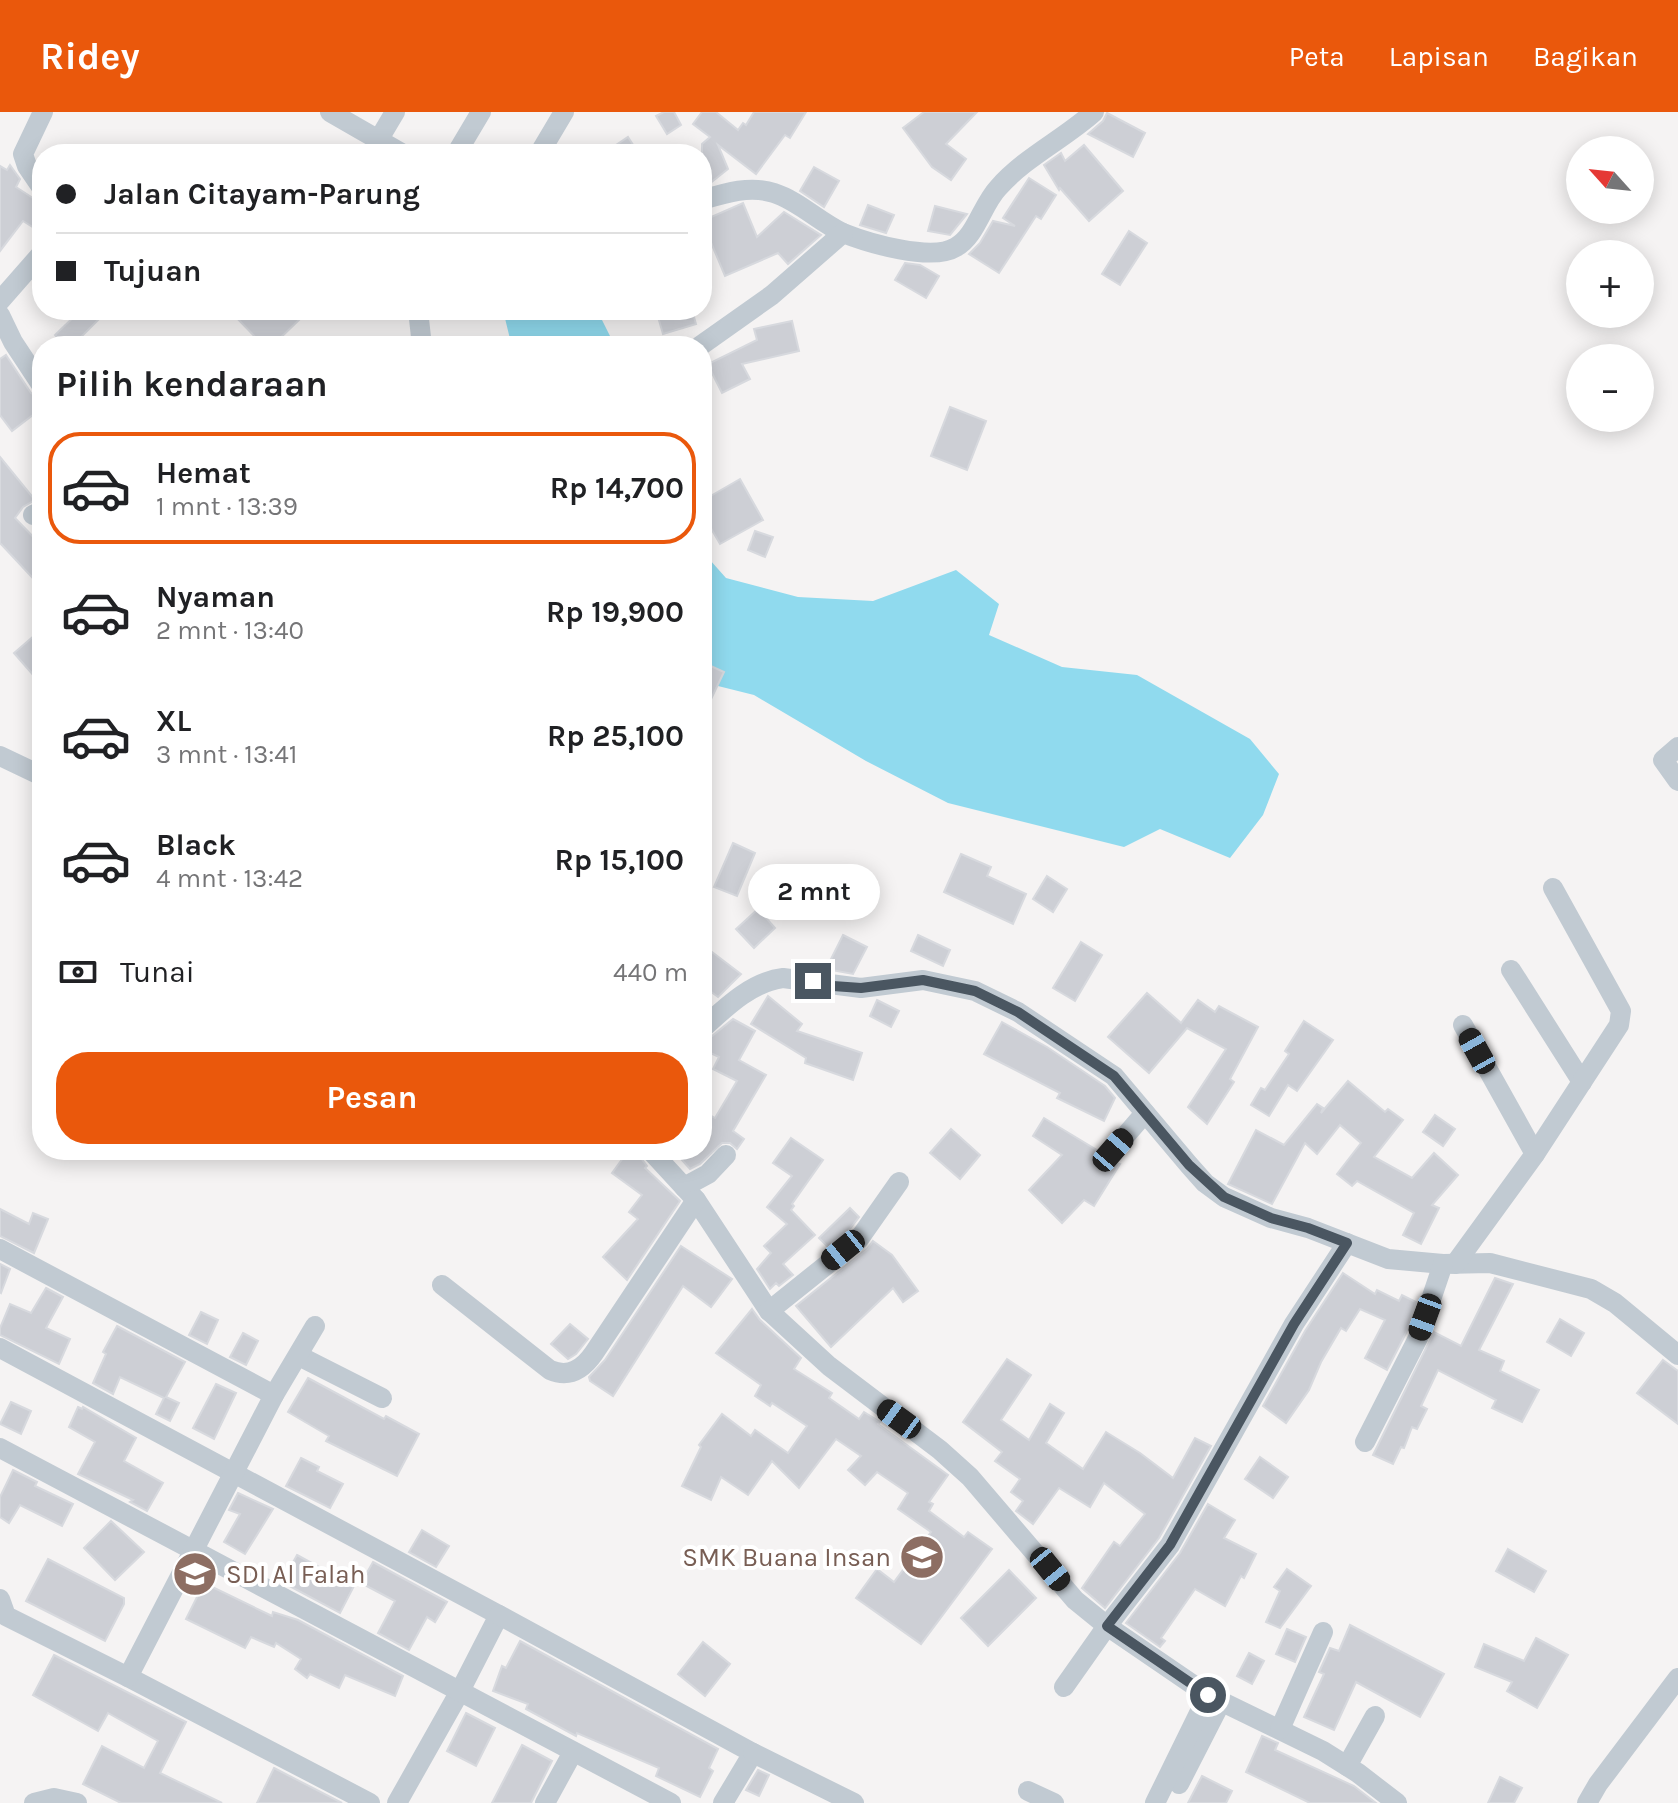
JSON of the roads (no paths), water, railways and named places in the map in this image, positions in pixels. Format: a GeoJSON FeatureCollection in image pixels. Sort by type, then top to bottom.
{"type":"FeatureCollection","features":[{"type":"Feature","properties":{"kind":"street"},"geometry":{"type":"LineString","coordinates":[[32,173],[23,154],[43,112]]}},
{"type":"Feature","properties":{"kind":"street"},"geometry":{"type":"LineString","coordinates":[[330,112],[387,144]]}},
{"type":"Feature","properties":{"kind":"street"},"geometry":{"type":"LineString","coordinates":[[379,139],[395,112]]}},
{"type":"Feature","properties":{"kind":"street"},"geometry":{"type":"LineString","coordinates":[[462,144],[481,112]]}},
{"type":"Feature","properties":{"kind":"street"},"geometry":{"type":"LineString","coordinates":[[545,144],[564,112]]}},
{"type":"Feature","properties":{"kind":"street"},"geometry":{"type":"LineString","coordinates":[[712,197],[754,189],[776,194],[843,233],[920,253],[947,251],[959,246],[998,187],[1036,154],[1094,112]]}},
{"type":"Feature","properties":{"kind":"street"},"geometry":{"type":"LineString","coordinates":[[712,338],[772,295],[843,233]]}},
{"type":"Feature","properties":{"kind":"street"},"geometry":{"type":"LineString","coordinates":[[0,301],[32,264]]}},
{"type":"Feature","properties":{"kind":"street"},"geometry":{"type":"LineString","coordinates":[[0,315],[32,371]]}},
{"type":"Feature","properties":{"kind":"street"},"geometry":{"type":"LineString","coordinates":[[1678,747],[1663,760],[1678,781]]}},
{"type":"Feature","properties":{"kind":"street"},"geometry":{"type":"LineString","coordinates":[[0,756],[32,771]]}},
{"type":"Feature","properties":{"kind":"street"},"geometry":{"type":"LineString","coordinates":[[1365,1442],[1418,1338],[1449,1264],[1535,1154],[1615,1034],[1621,1011],[1553,888]]}},
{"type":"Feature","properties":{"kind":"street"},"geometry":{"type":"LineString","coordinates":[[1511,970],[1582,1082]]}},
{"type":"Feature","properties":{"kind":"street"},"geometry":{"type":"LineString","coordinates":[[712,1021],[748,991],[783,978],[861,988],[923,980],[975,991],[1018,1012],[1114,1076],[1197,1174],[1224,1197],[1271,1218],[1308,1228],[1388,1259],[1449,1264],[1490,1263],[1591,1289],[1615,1303],[1678,1355]]}},
{"type":"Feature","properties":{"kind":"street"},"geometry":{"type":"LineString","coordinates":[[1463,1025],[1535,1154]]}},
{"type":"Feature","properties":{"kind":"street"},"geometry":{"type":"LineString","coordinates":[[1113,1150],[1145,1113]]}},
{"type":"Feature","properties":{"kind":"street"},"geometry":{"type":"LineString","coordinates":[[442,1285],[550,1370],[570,1373],[586,1364],[594,1353],[690,1194],[726,1155]]}},
{"type":"Feature","properties":{"kind":"street"},"geometry":{"type":"LineString","coordinates":[[659,1160],[690,1194],[769,1311],[829,1366],[940,1450],[970,1477],[1075,1600],[1107,1626],[1214,1698],[1280,1729],[1347,1766],[1397,1803]]}},
{"type":"Feature","properties":{"kind":"street"},"geometry":{"type":"LineString","coordinates":[[769,1311],[859,1239],[899,1182]]}},
{"type":"Feature","properties":{"kind":"street"},"geometry":{"type":"LineString","coordinates":[[1064,1687],[1170,1545],[1294,1324],[1347,1243]]}},
{"type":"Feature","properties":{"kind":"street"},"geometry":{"type":"LineString","coordinates":[[0,1249],[274,1395]]}},
{"type":"Feature","properties":{"kind":"street"},"geometry":{"type":"LineString","coordinates":[[128,1677],[233,1471],[315,1326]]}},
{"type":"Feature","properties":{"kind":"street"},"geometry":{"type":"LineString","coordinates":[[0,1348],[753,1753],[854,1803]]}},
{"type":"Feature","properties":{"kind":"street"},"geometry":{"type":"LineString","coordinates":[[299,1356],[382,1398]]}},
{"type":"Feature","properties":{"kind":"street"},"geometry":{"type":"LineString","coordinates":[[0,1448],[573,1752],[647,1798],[671,1803]]}},
{"type":"Feature","properties":{"kind":"street"},"geometry":{"type":"LineString","coordinates":[[2,1613],[370,1803]]}},
{"type":"Feature","properties":{"kind":"street"},"geometry":{"type":"LineString","coordinates":[[397,1803],[499,1615]]}},
{"type":"Feature","properties":{"kind":"street"},"geometry":{"type":"LineString","coordinates":[[1280,1729],[1323,1632]]}},
{"type":"Feature","properties":{"kind":"street"},"geometry":{"type":"LineString","coordinates":[[1587,1803],[1678,1678]]}},
{"type":"Feature","properties":{"kind":"street"},"geometry":{"type":"LineString","coordinates":[[1155,1803],[1214,1698]]}},
{"type":"Feature","properties":{"kind":"street"},"geometry":{"type":"LineString","coordinates":[[1170,1803],[1214,1698]]}},
{"type":"Feature","properties":{"kind":"street"},"geometry":{"type":"LineString","coordinates":[[1347,1766],[1375,1716]]}},
{"type":"Feature","properties":{"kind":"street"},"geometry":{"type":"LineString","coordinates":[[545,1803],[573,1752]]}},
{"type":"Feature","properties":{"kind":"street"},"geometry":{"type":"LineString","coordinates":[[723,1803],[753,1753]]}},
{"type":"Feature","properties":{"kind":"street"},"geometry":{"type":"LineString","coordinates":[[1028,1791],[1054,1803]]}},
{"type":"Feature","properties":{"kind":"street"},"geometry":{"type":"LineString","coordinates":[[34,1803],[54,1798],[77,1803]]}},
{"type":"Feature","properties":{"kind":"water"},"geometry":{"type":"Polygon","coordinates":[[[505,320],[602,320],[610,336],[509,336],[505,320]]]}},
{"type":"Feature","properties":{"kind":"water"},"geometry":{"type":"Polygon","coordinates":[[[712,562],[726,578],[798,597],[873,601],[956,570],[999,604],[989,635],[1062,667],[1137,675],[1250,739],[1279,774],[1263,815],[1230,858],[1160,829],[1124,847],[948,803],[866,761],[754,695],[712,684],[712,562]]]}},
{"type":"Feature","properties":{"kind":"place","name":"SMK Buana Insan"},"geometry":{"type":"Point","coordinates":[922,1557]}},
{"type":"Feature","properties":{"kind":"place","name":"SDI Al Falah"},"geometry":{"type":"Point","coordinates":[195,1574]}}]}
